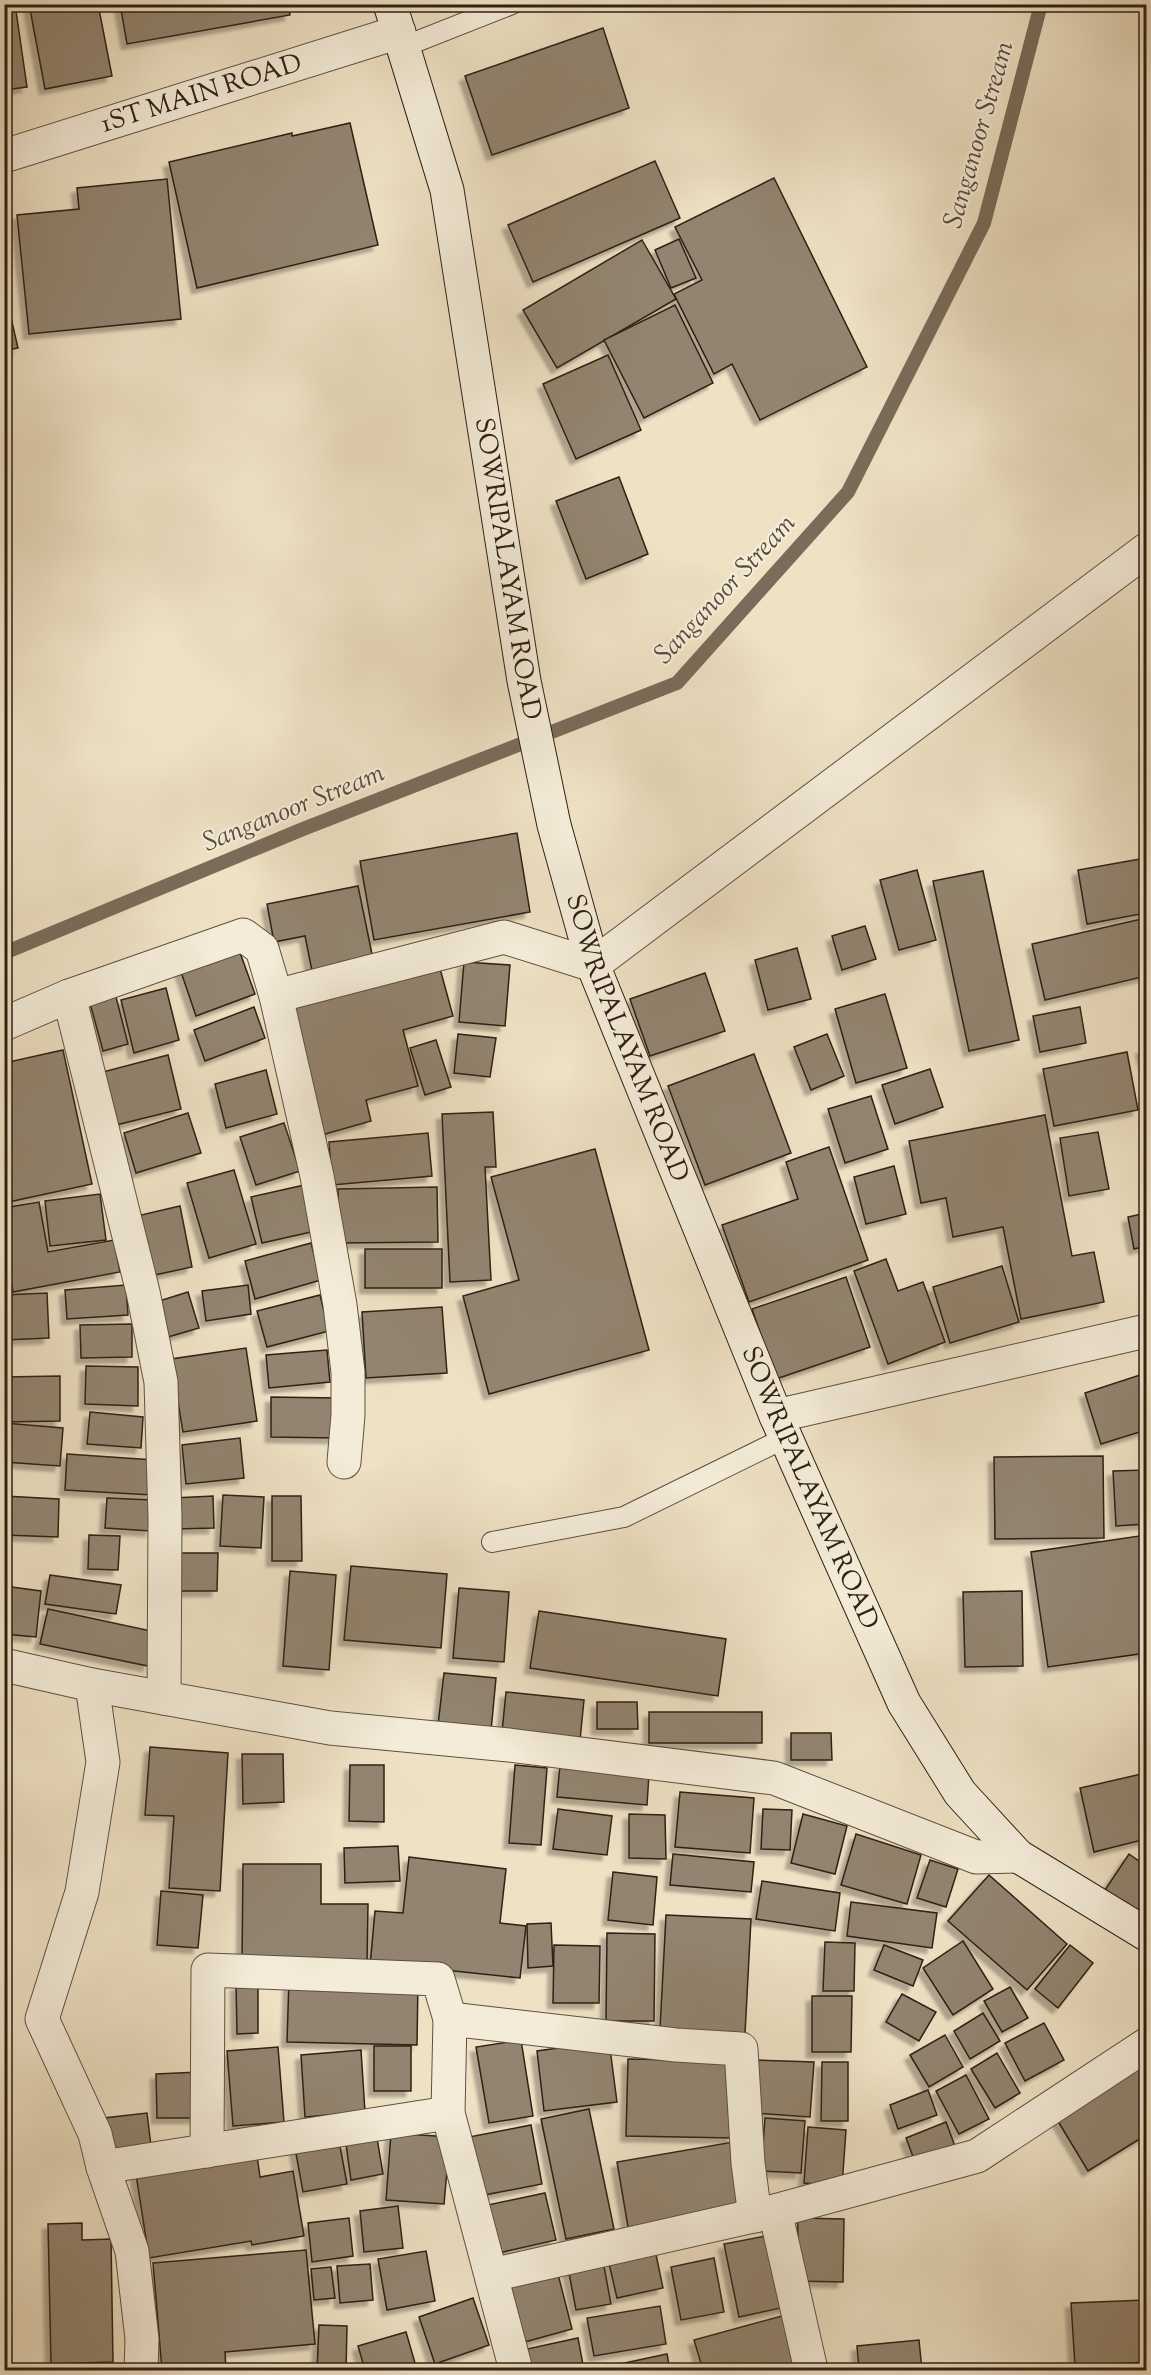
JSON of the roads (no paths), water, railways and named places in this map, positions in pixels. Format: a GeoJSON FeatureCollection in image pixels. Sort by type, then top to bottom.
{"type":"FeatureCollection","features":[{"type":"Feature","properties":{"kind":"street","name":"1ST MAIN ROAD"},"geometry":{"type":"LineString","coordinates":[[4,156],[397,28]]}},
{"type":"Feature","properties":{"kind":"street","name":"SOWRIPALAYAM ROAD"},"geometry":{"type":"LineString","coordinates":[[397,28],[447,190],[524,681],[554,825],[593,966],[780,1427],[904,1703],[960,1793],[1018,1856],[1146,1934]]}},
{"type":"Feature","properties":{"kind":"street"},"geometry":{"type":"LineString","coordinates":[[276,996],[504,937],[593,966],[1146,550]]}},
{"type":"Feature","properties":{"kind":"street"},"geometry":{"type":"LineString","coordinates":[[4,1024],[69,996],[243,935],[262,949],[276,996],[317,1176],[340,1305],[348,1372],[348,1415],[344,1462]]}},
{"type":"Feature","properties":{"kind":"street"},"geometry":{"type":"LineString","coordinates":[[69,996],[143,1292],[161,1382],[165,1518],[164,1698]]}},
{"type":"Feature","properties":{"kind":"street"},"geometry":{"type":"LineString","coordinates":[[780,1427],[1146,1331]]}},
{"type":"Feature","properties":{"kind":"street"},"geometry":{"type":"LineString","coordinates":[[4,1665],[92,1685],[330,1728],[509,1745],[774,1778],[976,1857],[1018,1856]]}},
{"type":"Feature","properties":{"kind":"street"},"geometry":{"type":"LineString","coordinates":[[92,1685],[103,1762],[82,1892],[42,2019],[95,2134],[103,2166],[132,2251],[142,2339],[141,2370]]}},
{"type":"Feature","properties":{"kind":"street"},"geometry":{"type":"LineString","coordinates":[[207,2151],[208,1970],[438,1979],[450,2019],[448,2113],[516,2370]]}},
{"type":"Feature","properties":{"kind":"street"},"geometry":{"type":"LineString","coordinates":[[450,2019],[676,2045],[741,2049],[748,2163],[811,2370]]}},
{"type":"Feature","properties":{"kind":"street"},"geometry":{"type":"LineString","coordinates":[[492,2275],[765,2213],[977,2156],[1146,2045]]}},
{"type":"Feature","properties":{"kind":"street"},"geometry":{"type":"LineString","coordinates":[[103,2166],[448,2113]]}},
{"type":"Feature","properties":{"kind":"lane"},"geometry":{"type":"LineString","coordinates":[[397,28],[512,4]]}},
{"type":"Feature","properties":{"kind":"lane"},"geometry":{"type":"LineString","coordinates":[[492,1542],[624,1517],[780,1427]]}},
{"type":"Feature","properties":{"kind":"waterway","name":"Sanganoor Stream"},"geometry":{"type":"LineString","coordinates":[[4,953],[303,829],[677,683],[848,492],[984,223],[1041,4]]}}]}
